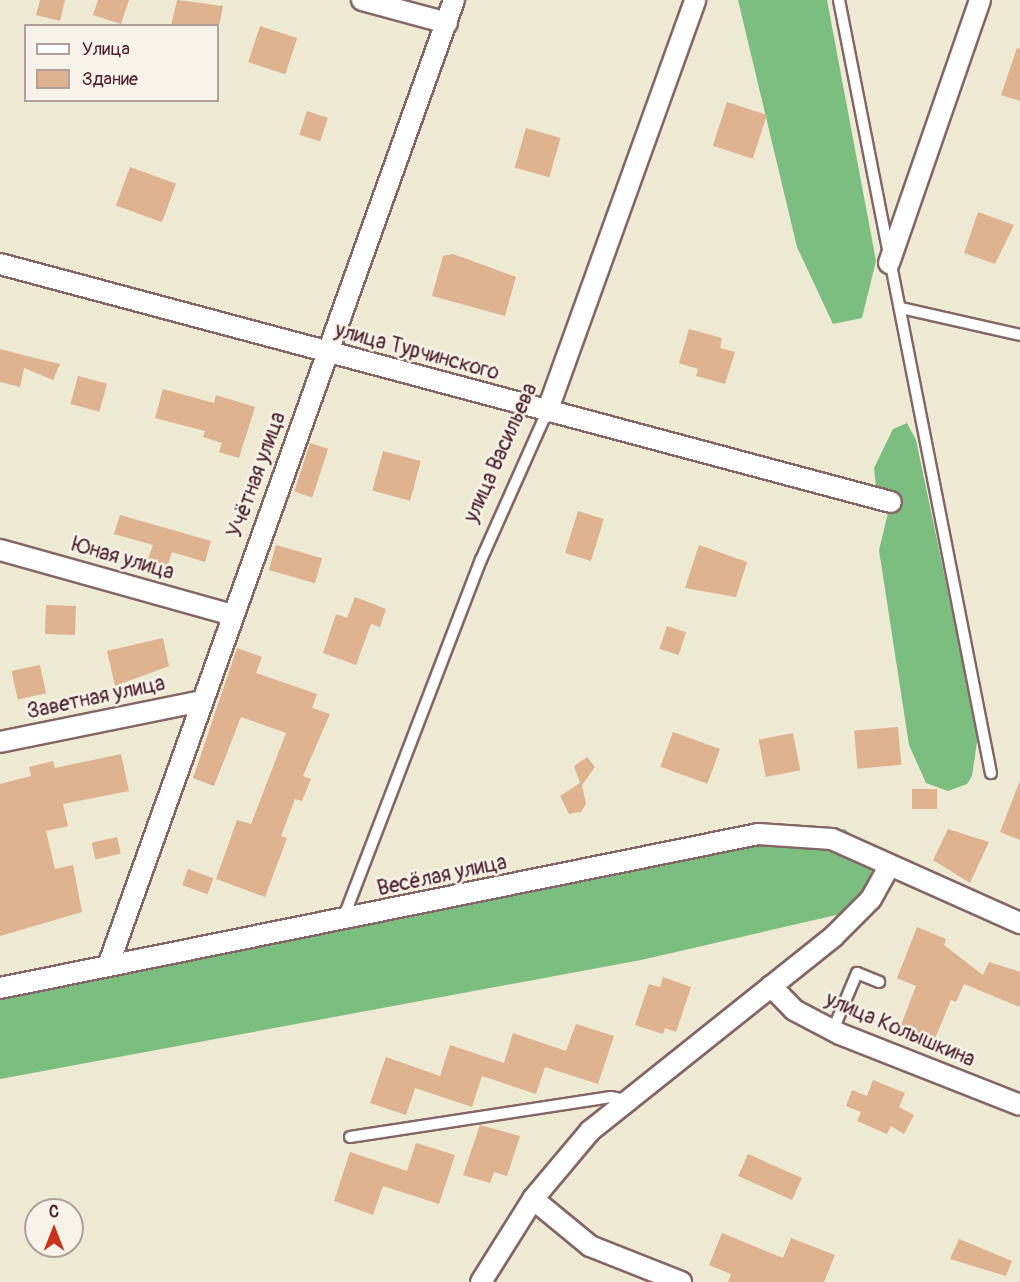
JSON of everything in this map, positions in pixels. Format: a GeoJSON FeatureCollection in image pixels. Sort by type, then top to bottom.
{"type":"FeatureCollection","features":[{"type":"Feature","properties":{"kind":"street"},"geometry":{"type":"LineString","coordinates":[[362,0],[447,22]]}},
{"type":"Feature","properties":{"kind":"street","name":"Учётная улица"},"geometry":{"type":"LineString","coordinates":[[108,966],[454,0]]}},
{"type":"Feature","properties":{"kind":"street","name":"улица Васильева"},"geometry":{"type":"LineString","coordinates":[[547,412],[695,0]]}},
{"type":"Feature","properties":{"kind":"street"},"geometry":{"type":"LineString","coordinates":[[889,263],[980,0]]}},
{"type":"Feature","properties":{"kind":"street","name":"улица Турчинского"},"geometry":{"type":"LineString","coordinates":[[0,264],[547,412],[891,502]]}},
{"type":"Feature","properties":{"kind":"street","name":"Юная улица"},"geometry":{"type":"LineString","coordinates":[[0,550],[233,615]]}},
{"type":"Feature","properties":{"kind":"street","name":"Заветная улица"},"geometry":{"type":"LineString","coordinates":[[0,742],[202,700]]}},
{"type":"Feature","properties":{"kind":"street","name":"Весёлая улица"},"geometry":{"type":"LineString","coordinates":[[0,988],[342,922],[758,834],[832,839],[889,867],[1020,923]]}},
{"type":"Feature","properties":{"kind":"street"},"geometry":{"type":"LineString","coordinates":[[481,1282],[533,1199],[568,1154],[625,1100],[842,929],[871,899],[889,867]]}},
{"type":"Feature","properties":{"kind":"street","name":"улица Колышкина"},"geometry":{"type":"LineString","coordinates":[[771,986],[794,1010],[833,1030],[1020,1105]]}},
{"type":"Feature","properties":{"kind":"street"},"geometry":{"type":"LineString","coordinates":[[533,1199],[590,1246],[681,1282]]}},
{"type":"Feature","properties":{"kind":"lane"},"geometry":{"type":"LineString","coordinates":[[840,0],[889,263],[900,308],[991,773]]}},
{"type":"Feature","properties":{"kind":"lane"},"geometry":{"type":"LineString","coordinates":[[900,308],[1020,335]]}},
{"type":"Feature","properties":{"kind":"lane","name":"улица Васильева"},"geometry":{"type":"LineString","coordinates":[[342,922],[481,560],[547,412]]}},
{"type":"Feature","properties":{"kind":"lane"},"geometry":{"type":"LineString","coordinates":[[833,1030],[857,973],[879,982]]}},
{"type":"Feature","properties":{"kind":"lane"},"geometry":{"type":"LineString","coordinates":[[350,1137],[611,1097],[625,1100]]}},
{"type":"Feature","properties":{"kind":"green space"},"geometry":{"type":"Polygon","coordinates":[[[738,0],[827,0],[876,261],[862,318],[833,324],[797,247],[738,0]]]}},
{"type":"Feature","properties":{"kind":"green space"},"geometry":{"type":"Polygon","coordinates":[[[907,423],[916,440],[978,735],[972,776],[967,784],[948,791],[926,783],[909,745],[879,550],[889,509],[876,487],[874,468],[893,429],[907,423]]]}},
{"type":"Feature","properties":{"kind":"green space"},"geometry":{"type":"Polygon","coordinates":[[[845,829],[876,860],[864,890],[845,913],[641,960],[0,1079],[0,992],[845,829]]]}},
{"type":"Feature","properties":{"kind":"building"},"geometry":{"type":"Polygon","coordinates":[[[40,0],[65,0],[60,21],[36,15],[40,0]]]}},
{"type":"Feature","properties":{"kind":"building"},"geometry":{"type":"Polygon","coordinates":[[[98,0],[129,0],[121,24],[93,15],[98,0]]]}},
{"type":"Feature","properties":{"kind":"building"},"geometry":{"type":"Polygon","coordinates":[[[177,0],[223,6],[219,26],[219,24],[171,24],[177,0]]]}},
{"type":"Feature","properties":{"kind":"building"},"geometry":{"type":"Polygon","coordinates":[[[260,26],[297,38],[285,74],[248,62],[260,26]]]}},
{"type":"Feature","properties":{"kind":"building"},"geometry":{"type":"Polygon","coordinates":[[[1017,48],[1020,49],[1020,101],[1001,95],[1017,48]]]}},
{"type":"Feature","properties":{"kind":"building"},"geometry":{"type":"Polygon","coordinates":[[[727,102],[767,115],[753,159],[713,146],[727,102]]]}},
{"type":"Feature","properties":{"kind":"building"},"geometry":{"type":"Polygon","coordinates":[[[307,111],[328,118],[320,142],[299,135],[307,111]]]}},
{"type":"Feature","properties":{"kind":"building"},"geometry":{"type":"Polygon","coordinates":[[[526,128],[561,138],[549,177],[515,167],[526,128]]]}},
{"type":"Feature","properties":{"kind":"building"},"geometry":{"type":"Polygon","coordinates":[[[130,167],[176,184],[162,222],[116,206],[130,167]]]}},
{"type":"Feature","properties":{"kind":"building"},"geometry":{"type":"Polygon","coordinates":[[[978,212],[1014,225],[995,264],[964,253],[978,212]]]}},
{"type":"Feature","properties":{"kind":"building"},"geometry":{"type":"Polygon","coordinates":[[[453,254],[516,277],[505,316],[432,296],[443,256],[453,254]]]}},
{"type":"Feature","properties":{"kind":"building"},"geometry":{"type":"Polygon","coordinates":[[[689,329],[722,338],[720,348],[735,352],[725,384],[696,376],[698,369],[679,363],[689,329]]]}},
{"type":"Feature","properties":{"kind":"building"},"geometry":{"type":"Polygon","coordinates":[[[0,349],[60,364],[53,380],[24,368],[20,387],[0,382],[0,349]]]}},
{"type":"Feature","properties":{"kind":"building"},"geometry":{"type":"Polygon","coordinates":[[[78,376],[107,384],[99,412],[70,404],[78,376]]]}},
{"type":"Feature","properties":{"kind":"building"},"geometry":{"type":"Polygon","coordinates":[[[163,389],[214,403],[216,395],[255,407],[239,458],[219,452],[222,443],[203,437],[205,431],[155,418],[163,389]]]}},
{"type":"Feature","properties":{"kind":"building"},"geometry":{"type":"Polygon","coordinates":[[[310,443],[328,449],[312,497],[294,492],[310,443]]]}},
{"type":"Feature","properties":{"kind":"building"},"geometry":{"type":"Polygon","coordinates":[[[383,451],[421,461],[410,501],[372,491],[383,451]]]}},
{"type":"Feature","properties":{"kind":"building"},"geometry":{"type":"Polygon","coordinates":[[[578,511],[604,519],[591,561],[565,553],[578,511]]]}},
{"type":"Feature","properties":{"kind":"building"},"geometry":{"type":"Polygon","coordinates":[[[120,515],[211,541],[205,562],[172,552],[165,574],[145,568],[153,545],[114,534],[120,515]]]}},
{"type":"Feature","properties":{"kind":"building"},"geometry":{"type":"Polygon","coordinates":[[[276,545],[322,558],[315,583],[269,570],[276,545]]]}},
{"type":"Feature","properties":{"kind":"building"},"geometry":{"type":"Polygon","coordinates":[[[699,545],[747,562],[736,597],[685,588],[699,545]]]}},
{"type":"Feature","properties":{"kind":"building"},"geometry":{"type":"Polygon","coordinates":[[[355,597],[386,609],[380,627],[371,624],[356,665],[323,653],[336,614],[347,618],[355,597]]]}},
{"type":"Feature","properties":{"kind":"building"},"geometry":{"type":"Polygon","coordinates":[[[46,605],[76,606],[75,635],[45,634],[46,605]]]}},
{"type":"Feature","properties":{"kind":"building"},"geometry":{"type":"Polygon","coordinates":[[[667,626],[686,632],[679,655],[660,649],[667,626]]]}},
{"type":"Feature","properties":{"kind":"building"},"geometry":{"type":"Polygon","coordinates":[[[163,638],[169,666],[115,686],[107,651],[163,638]]]}},
{"type":"Feature","properties":{"kind":"building"},"geometry":{"type":"Polygon","coordinates":[[[237,648],[262,657],[256,673],[317,694],[312,708],[330,714],[303,776],[311,779],[302,801],[295,799],[281,836],[287,838],[265,897],[216,879],[237,820],[251,824],[286,733],[241,717],[214,786],[193,778],[237,648]]]}},
{"type":"Feature","properties":{"kind":"building"},"geometry":{"type":"Polygon","coordinates":[[[40,665],[46,693],[18,699],[12,671],[40,665]]]}},
{"type":"Feature","properties":{"kind":"building"},"geometry":{"type":"Polygon","coordinates":[[[898,727],[901,765],[857,769],[854,731],[898,727]]]}},
{"type":"Feature","properties":{"kind":"building"},"geometry":{"type":"Polygon","coordinates":[[[673,732],[720,749],[707,784],[660,767],[673,732]]]}},
{"type":"Feature","properties":{"kind":"building"},"geometry":{"type":"Polygon","coordinates":[[[793,733],[800,770],[766,777],[759,740],[793,733]]]}},
{"type":"Feature","properties":{"kind":"building"},"geometry":{"type":"Polygon","coordinates":[[[121,754],[129,791],[63,804],[68,826],[46,831],[55,869],[73,865],[82,912],[0,936],[0,784],[31,776],[29,767],[53,761],[55,768],[121,754]]]}},
{"type":"Feature","properties":{"kind":"building"},"geometry":{"type":"Polygon","coordinates":[[[587,757],[595,767],[582,785],[586,804],[581,812],[569,814],[560,796],[580,783],[574,766],[587,757]]]}},
{"type":"Feature","properties":{"kind":"building"},"geometry":{"type":"Polygon","coordinates":[[[1020,783],[1020,840],[1000,832],[1020,783]]]}},
{"type":"Feature","properties":{"kind":"building"},"geometry":{"type":"Polygon","coordinates":[[[912,789],[937,789],[937,809],[912,809],[912,789]]]}},
{"type":"Feature","properties":{"kind":"building"},"geometry":{"type":"Polygon","coordinates":[[[948,829],[989,842],[970,883],[933,860],[948,829]]]}},
{"type":"Feature","properties":{"kind":"building"},"geometry":{"type":"Polygon","coordinates":[[[117,837],[121,854],[95,859],[92,843],[117,837]]]}},
{"type":"Feature","properties":{"kind":"building"},"geometry":{"type":"Polygon","coordinates":[[[188,869],[213,878],[208,894],[182,885],[188,869]]]}},
{"type":"Feature","properties":{"kind":"building"},"geometry":{"type":"Polygon","coordinates":[[[917,927],[946,939],[944,945],[983,975],[989,962],[1020,972],[1020,1007],[964,984],[956,1002],[951,1000],[932,1046],[898,1033],[916,986],[897,978],[917,927]]]}},
{"type":"Feature","properties":{"kind":"building"},"geometry":{"type":"Polygon","coordinates":[[[663,977],[691,987],[676,1032],[665,1028],[663,1034],[635,1025],[649,984],[660,987],[663,977]]]}},
{"type":"Feature","properties":{"kind":"building"},"geometry":{"type":"Polygon","coordinates":[[[576,1024],[614,1036],[598,1084],[545,1067],[536,1094],[482,1076],[472,1107],[415,1088],[406,1115],[370,1103],[386,1057],[440,1076],[450,1045],[504,1063],[513,1033],[566,1051],[576,1024]]]}},
{"type":"Feature","properties":{"kind":"building"},"geometry":{"type":"Polygon","coordinates":[[[873,1080],[905,1093],[899,1107],[914,1115],[904,1134],[891,1126],[887,1134],[857,1121],[861,1112],[846,1106],[852,1090],[867,1096],[873,1080]]]}},
{"type":"Feature","properties":{"kind":"building"},"geometry":{"type":"Polygon","coordinates":[[[480,1125],[520,1136],[507,1176],[494,1172],[490,1183],[463,1175],[480,1125]]]}},
{"type":"Feature","properties":{"kind":"building"},"geometry":{"type":"Polygon","coordinates":[[[416,1143],[455,1155],[439,1204],[383,1186],[373,1215],[334,1201],[350,1152],[407,1171],[416,1143]]]}},
{"type":"Feature","properties":{"kind":"building"},"geometry":{"type":"Polygon","coordinates":[[[748,1154],[802,1178],[792,1200],[738,1176],[748,1154]]]}},
{"type":"Feature","properties":{"kind":"building"},"geometry":{"type":"Polygon","coordinates":[[[722,1233],[783,1258],[791,1238],[835,1255],[824,1282],[728,1282],[731,1274],[709,1265],[722,1233]]]}},
{"type":"Feature","properties":{"kind":"building"},"geometry":{"type":"Polygon","coordinates":[[[959,1239],[1012,1261],[1006,1276],[950,1259],[959,1239]]]}}]}
